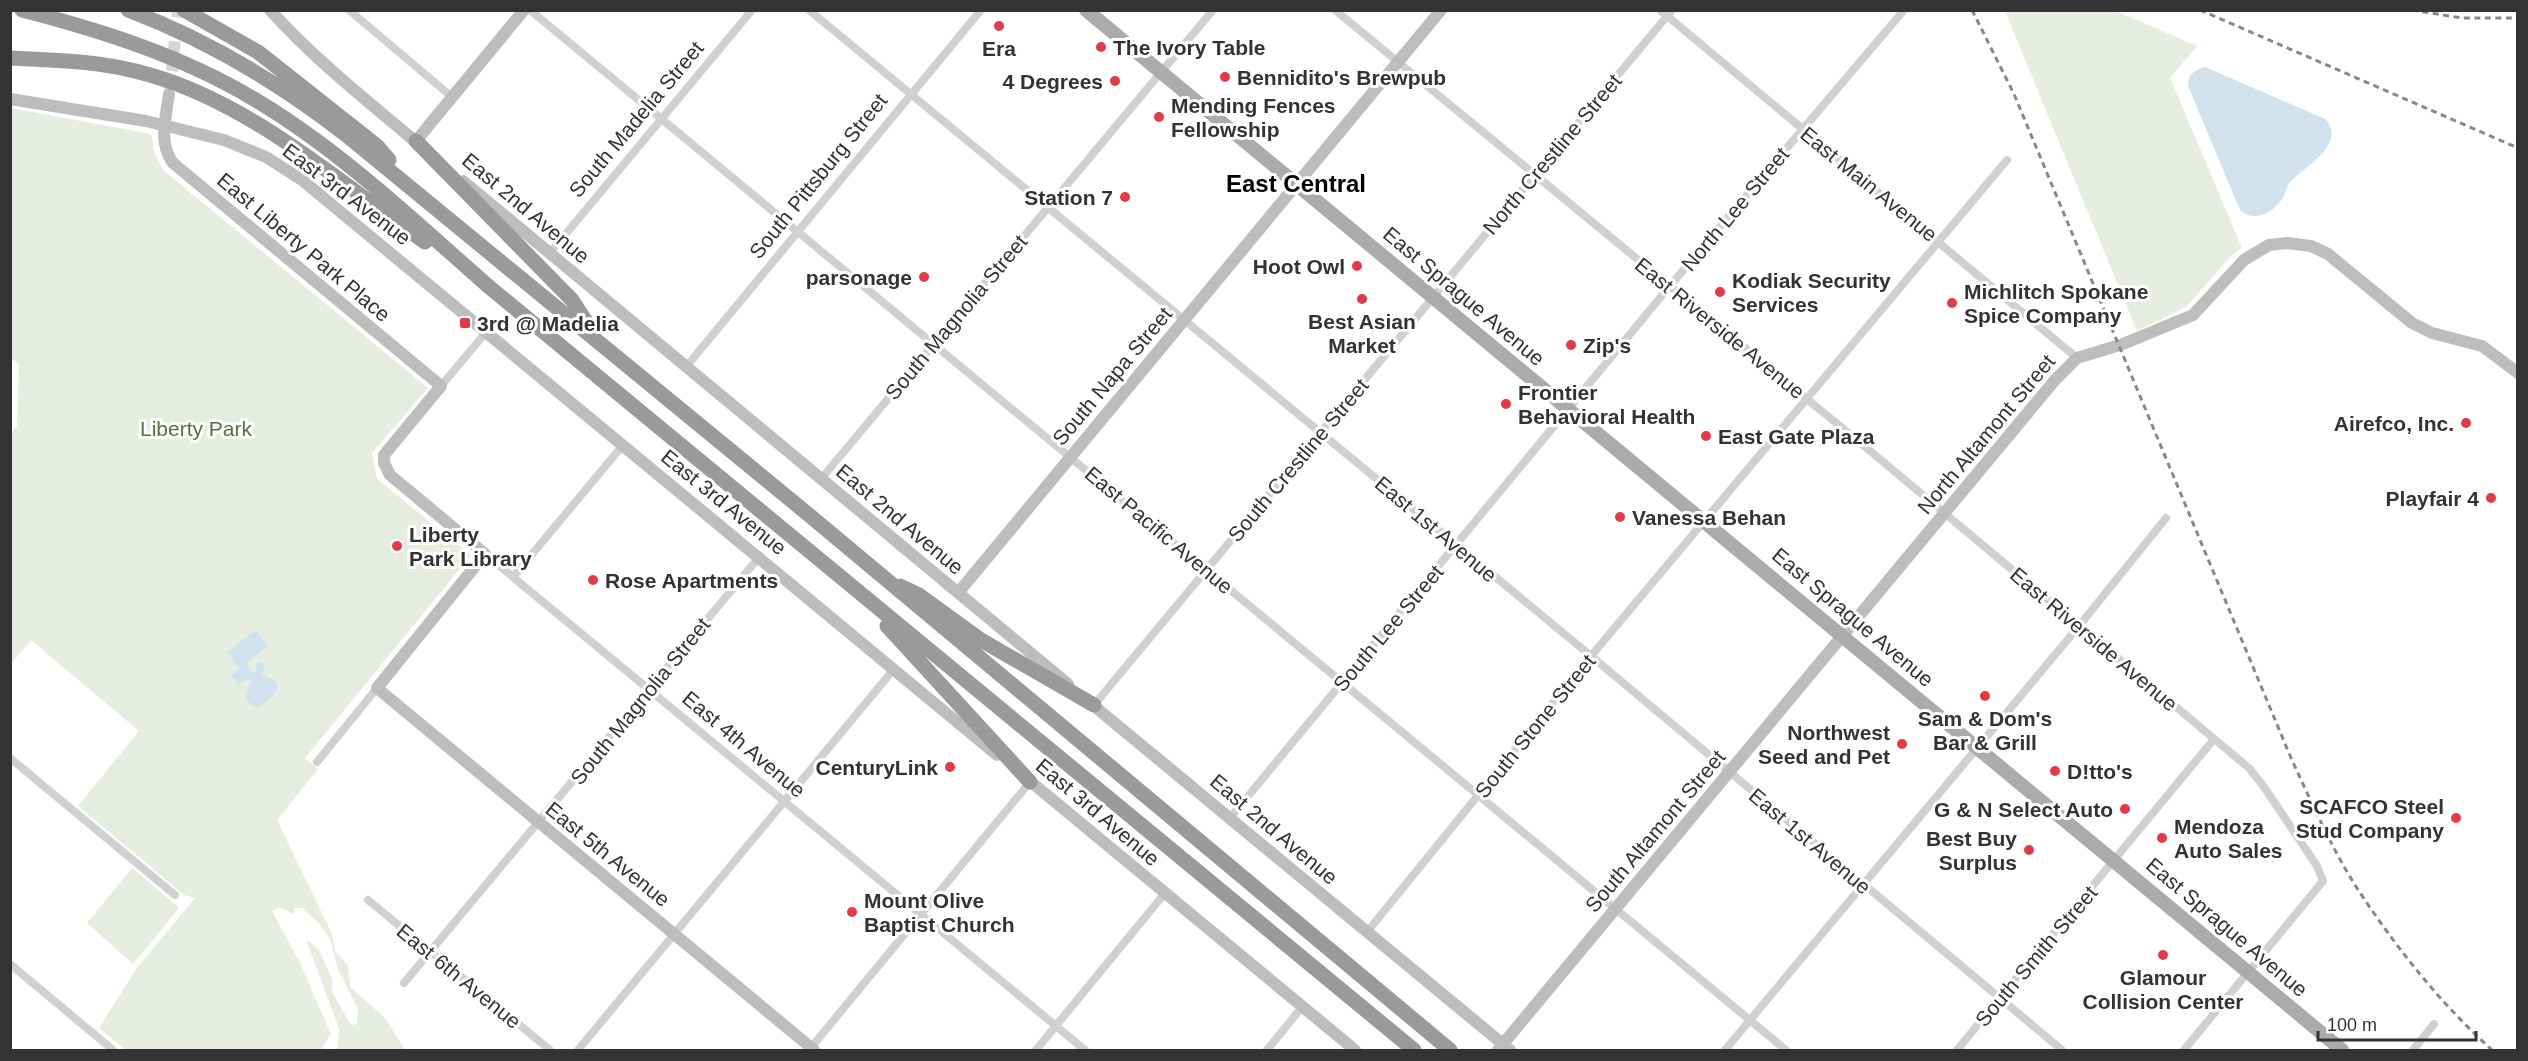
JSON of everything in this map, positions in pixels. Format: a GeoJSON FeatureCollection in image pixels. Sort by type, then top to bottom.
{"type":"FeatureCollection","features":[{"type":"Feature","properties":{"kind":"highway"},"geometry":{"type":"LineString","coordinates":[[22,10],[81,26],[161,53],[218,79],[254,99],[343,162],[489,286],[1414,1050]]}},
{"type":"Feature","properties":{"kind":"highway"},"geometry":{"type":"LineString","coordinates":[[128,10],[185,33],[255,70],[324,118],[599,341],[1450,1050]]}},
{"type":"Feature","properties":{"kind":"highway"},"geometry":{"type":"LineString","coordinates":[[184,10],[258,52],[290,75],[377,146],[412,188]]}},
{"type":"Feature","properties":{"kind":"highway"},"geometry":{"type":"LineString","coordinates":[[10,58],[79,61],[114,66],[173,82],[224,106],[273,134],[489,286]]}},
{"type":"Feature","properties":{"kind":"highway"},"geometry":{"type":"LineString","coordinates":[[416,141],[572,300],[599,341]]}},
{"type":"Feature","properties":{"kind":"highway"},"geometry":{"type":"LineString","coordinates":[[879,575],[919,595],[981,640],[1094,705]]}},
{"type":"Feature","properties":{"kind":"highway"},"geometry":{"type":"LineString","coordinates":[[851,586],[1030,782]]}},
{"type":"Feature","properties":{"kind":"main road","name":"East Sprague Avenue"},"geometry":{"type":"LineString","coordinates":[[1086,10],[2342,1050]]}},
{"type":"Feature","properties":{"kind":"street","name":"East 2nd Avenue"},"geometry":{"type":"LineString","coordinates":[[270,10],[303,44],[357,93],[1504,1048]]}},
{"type":"Feature","properties":{"kind":"street"},"geometry":{"type":"LineString","coordinates":[[349,10],[452,97]]}},
{"type":"Feature","properties":{"kind":"street"},"geometry":{"type":"LineString","coordinates":[[416,141],[524,10]]}},
{"type":"Feature","properties":{"kind":"street","name":"East Pacific Avenue"},"geometry":{"type":"LineString","coordinates":[[530,10],[1786,1050]]}},
{"type":"Feature","properties":{"kind":"street","name":"South Madelia Street"},"geometry":{"type":"LineString","coordinates":[[550,253],[752,10]]}},
{"type":"Feature","properties":{"kind":"street","name":"East 1st Avenue"},"geometry":{"type":"LineString","coordinates":[[809,10],[1591,656],[1728,773],[2062,1050]]}},
{"type":"Feature","properties":{"kind":"street","name":"South Pittsburg Street"},"geometry":{"type":"LineString","coordinates":[[686,367],[981,10]]}},
{"type":"Feature","properties":{"kind":"street","name":"South Magnolia Street"},"geometry":{"type":"LineString","coordinates":[[821,479],[1213,10]]}},
{"type":"Feature","properties":{"kind":"street","name":"East Riverside Avenue"},"geometry":{"type":"LineString","coordinates":[[1335,10],[1669,287],[1807,398],[2249,768],[2317,866],[2323,881],[2248,973]]}},
{"type":"Feature","properties":{"kind":"street","name":"South Napa Street"},"geometry":{"type":"LineString","coordinates":[[957,593],[1442,10]]}},
{"type":"Feature","properties":{"kind":"street","name":"North Lee Street"},"geometry":{"type":"LineString","coordinates":[[1569,410],[1669,287],[1904,10]]}},
{"type":"Feature","properties":{"kind":"street","name":"East Main Avenue"},"geometry":{"type":"LineString","coordinates":[[1666,12],[1802,129],[2077,358]]}},
{"type":"Feature","properties":{"kind":"street","name":"North Crestline Street"},"geometry":{"type":"LineString","coordinates":[[1433,298],[1666,12]]}},
{"type":"Feature","properties":{"kind":"street","name":"East Liberty Park Place"},"geometry":{"type":"LineString","coordinates":[[169,94],[164,145],[166,154],[173,163],[441,386]]}},
{"type":"Feature","properties":{"kind":"street","name":"East 3rd Avenue"},"geometry":{"type":"LineString","coordinates":[[10,99],[165,125],[224,140],[266,157],[302,180],[760,556],[1355,1050]]}},
{"type":"Feature","properties":{"kind":"street","name":"South Stone Street"},"geometry":{"type":"LineString","coordinates":[[1367,932],[1591,656],[2007,160]]}},
{"type":"Feature","properties":{"kind":"street","name":"North Altamont Street"},"geometry":{"type":"LineString","coordinates":[[1842,636],[2059,375],[2077,358],[2123,344],[2193,315],[2244,260],[2260,249],[2279,243],[2299,243],[2320,250],[2334,258],[2412,323],[2432,333],[2482,346],[2517,373]]}},
{"type":"Feature","properties":{"kind":"street","name":"South Crestline Street"},"geometry":{"type":"LineString","coordinates":[[1094,705],[1433,298]]}},
{"type":"Feature","properties":{"kind":"street"},"geometry":{"type":"LineString","coordinates":[[441,386],[487,331]]}},
{"type":"Feature","properties":{"kind":"street","name":"East 4th Avenue"},"geometry":{"type":"LineString","coordinates":[[441,386],[384,455],[384,463],[390,475],[1085,1050]]}},
{"type":"Feature","properties":{"kind":"street","name":"South Lee Street"},"geometry":{"type":"LineString","coordinates":[[1230,819],[1569,410]]}},
{"type":"Feature","properties":{"kind":"street"},"geometry":{"type":"LineString","coordinates":[[513,577],[623,445]]}},
{"type":"Feature","properties":{"kind":"street"},"geometry":{"type":"LineString","coordinates":[[1725,1050],[2079,627],[2166,518]]}},
{"type":"Feature","properties":{"kind":"street"},"geometry":{"type":"LineString","coordinates":[[317,762],[485,554]]}},
{"type":"Feature","properties":{"kind":"street","name":"South Magnolia Street"},"geometry":{"type":"LineString","coordinates":[[404,984],[760,556]]}},
{"type":"Feature","properties":{"kind":"street","name":"South Altamont Street"},"geometry":{"type":"LineString","coordinates":[[1504,1048],[1615,909],[1842,636]]}},
{"type":"Feature","properties":{"kind":"street"},"geometry":{"type":"LineString","coordinates":[[578,1050],[894,669]]}},
{"type":"Feature","properties":{"kind":"street","name":"East 5th Avenue"},"geometry":{"type":"LineString","coordinates":[[377,688],[811,1050]]}},
{"type":"Feature","properties":{"kind":"street","name":"South Smith Street"},"geometry":{"type":"LineString","coordinates":[[1958,1050],[2214,739]]}},
{"type":"Feature","properties":{"kind":"street"},"geometry":{"type":"LineString","coordinates":[[10,758],[175,895]]}},
{"type":"Feature","properties":{"kind":"street"},"geometry":{"type":"LineString","coordinates":[[811,1050],[1030,782]]}},
{"type":"Feature","properties":{"kind":"street"},"geometry":{"type":"LineString","coordinates":[[1036,1050],[1165,893]]}},
{"type":"Feature","properties":{"kind":"street","name":"East 6th Avenue"},"geometry":{"type":"LineString","coordinates":[[368,900],[550,1050]]}},
{"type":"Feature","properties":{"kind":"street"},"geometry":{"type":"LineString","coordinates":[[10,964],[113,1050]]}},
{"type":"Feature","properties":{"kind":"street"},"geometry":{"type":"LineString","coordinates":[[2184,1050],[2248,973]]}},
{"type":"Feature","properties":{"kind":"street"},"geometry":{"type":"LineString","coordinates":[[1267,1050],[1302,1007]]}},
{"type":"Feature","properties":{"kind":"street"},"geometry":{"type":"LineString","coordinates":[[2413,1050],[2434,1024]]}},
{"type":"Feature","properties":{"kind":"green space"},"geometry":{"type":"Polygon","coordinates":[[[2005,11],[2116,11],[2197,46],[2170,78],[2242,248],[2231,256],[2186,307],[2137,331],[2005,11]]]}},
{"type":"Feature","properties":{"kind":"green space","name":"Liberty Park"},"geometry":{"type":"Polygon","coordinates":[[[11,108],[151,134],[155,154],[163,170],[428,388],[372,453],[377,479],[471,555],[305,758],[318,769],[277,820],[332,934],[335,951],[348,965],[350,987],[385,1018],[405,1050],[337,1050],[339,1029],[306,939],[319,950],[332,979],[332,992],[351,1025],[357,1024],[358,1009],[338,969],[330,939],[318,922],[302,908],[294,908],[294,914],[279,907],[272,911],[299,961],[331,1034],[321,1050],[126,1050],[99,1028],[137,968],[195,898],[184,895],[78,806],[139,731],[31,640],[11,664],[10,434],[17,426],[19,364],[10,357],[11,108]]]}},
{"type":"Feature","properties":{"kind":"green space"},"geometry":{"type":"Polygon","coordinates":[[[132,868],[179,908],[133,964],[87,923],[132,868]]]}},
{"type":"Feature","properties":{"kind":"water"},"geometry":{"type":"Polygon","coordinates":[[[2205,67],[2325,119],[2331,127],[2332,136],[2323,152],[2291,181],[2278,204],[2262,215],[2251,216],[2240,210],[2188,86],[2192,73],[2205,67]]]}},
{"type":"Feature","properties":{"kind":"water"},"geometry":{"type":"Polygon","coordinates":[[[256,630],[268,646],[246,664],[252,672],[256,673],[256,664],[262,662],[265,669],[260,674],[273,679],[278,685],[270,699],[256,707],[250,704],[246,697],[251,680],[246,679],[238,685],[231,675],[239,668],[227,652],[256,630]]]}},
{"type":"Feature","properties":{"kind":"tunnel"},"geometry":{"type":"LineString","coordinates":[[170,89],[178,10]]}},
{"type":"Feature","properties":{"kind":"railway"},"geometry":{"type":"LineString","coordinates":[[1972,10],[2014,94],[2291,758],[2329,839],[2355,885],[2385,929],[2436,993],[2492,1050]]}},
{"type":"Feature","properties":{"kind":"railway"},"geometry":{"type":"LineString","coordinates":[[2200,10],[2518,148]]}},
{"type":"Feature","properties":{"kind":"railway"},"geometry":{"type":"LineString","coordinates":[[2412,10],[2462,18],[2518,18]]}},
{"type":"Feature","properties":{"kind":"place","name":"Era"},"geometry":{"type":"Point","coordinates":[999,26]}},
{"type":"Feature","properties":{"kind":"place","name":"The Ivory Table"},"geometry":{"type":"Point","coordinates":[1101,47]}},
{"type":"Feature","properties":{"kind":"place","name":"Bennidito's Brewpub"},"geometry":{"type":"Point","coordinates":[1225,77]}},
{"type":"Feature","properties":{"kind":"place","name":"4 Degrees"},"geometry":{"type":"Point","coordinates":[1115,81]}},
{"type":"Feature","properties":{"kind":"place","name":"Mending Fences Fellowship"},"geometry":{"type":"Point","coordinates":[1159,117]}},
{"type":"Feature","properties":{"kind":"place","name":"Station 7"},"geometry":{"type":"Point","coordinates":[1125,197]}},
{"type":"Feature","properties":{"kind":"place","name":"Hoot Owl"},"geometry":{"type":"Point","coordinates":[1357,266]}},
{"type":"Feature","properties":{"kind":"place","name":"parsonage"},"geometry":{"type":"Point","coordinates":[924,277]}},
{"type":"Feature","properties":{"kind":"place","name":"Kodiak Security Services"},"geometry":{"type":"Point","coordinates":[1720,292]}},
{"type":"Feature","properties":{"kind":"place","name":"Best Asian Market"},"geometry":{"type":"Point","coordinates":[1362,299]}},
{"type":"Feature","properties":{"kind":"place","name":"Michlitch Spokane Spice Company"},"geometry":{"type":"Point","coordinates":[1952,303]}},
{"type":"Feature","properties":{"kind":"place","name":"3rd @ Madelia"},"geometry":{"type":"Point","coordinates":[465,323]}},
{"type":"Feature","properties":{"kind":"place","name":"Zip's"},"geometry":{"type":"Point","coordinates":[1571,345]}},
{"type":"Feature","properties":{"kind":"place","name":"Frontier Behavioral Health"},"geometry":{"type":"Point","coordinates":[1506,404]}},
{"type":"Feature","properties":{"kind":"place","name":"Airefco, Inc."},"geometry":{"type":"Point","coordinates":[2466,423]}},
{"type":"Feature","properties":{"kind":"place","name":"East Gate Plaza"},"geometry":{"type":"Point","coordinates":[1706,436]}},
{"type":"Feature","properties":{"kind":"place","name":"Playfair 4"},"geometry":{"type":"Point","coordinates":[2491,498]}},
{"type":"Feature","properties":{"kind":"place","name":"Vanessa Behan"},"geometry":{"type":"Point","coordinates":[1620,517]}},
{"type":"Feature","properties":{"kind":"place","name":"Liberty Park Library"},"geometry":{"type":"Point","coordinates":[397,546]}},
{"type":"Feature","properties":{"kind":"place","name":"Rose Apartments"},"geometry":{"type":"Point","coordinates":[593,580]}},
{"type":"Feature","properties":{"kind":"place","name":"Sam & Dom's Bar & Grill"},"geometry":{"type":"Point","coordinates":[1985,696]}},
{"type":"Feature","properties":{"kind":"place","name":"Northwest Seed and Pet"},"geometry":{"type":"Point","coordinates":[1902,744]}},
{"type":"Feature","properties":{"kind":"place","name":"CenturyLink"},"geometry":{"type":"Point","coordinates":[950,767]}},
{"type":"Feature","properties":{"kind":"place","name":"D!tto's"},"geometry":{"type":"Point","coordinates":[2055,771]}},
{"type":"Feature","properties":{"kind":"place","name":"G & N Select Auto"},"geometry":{"type":"Point","coordinates":[2125,809]}},
{"type":"Feature","properties":{"kind":"place","name":"SCAFCO Steel Stud Company"},"geometry":{"type":"Point","coordinates":[2456,818]}},
{"type":"Feature","properties":{"kind":"place","name":"Mendoza Auto Sales"},"geometry":{"type":"Point","coordinates":[2162,838]}},
{"type":"Feature","properties":{"kind":"place","name":"Best Buy Surplus"},"geometry":{"type":"Point","coordinates":[2029,850]}},
{"type":"Feature","properties":{"kind":"place","name":"Mount Olive Baptist Church"},"geometry":{"type":"Point","coordinates":[852,912]}},
{"type":"Feature","properties":{"kind":"place","name":"Glamour Collision Center"},"geometry":{"type":"Point","coordinates":[2163,955]}},
{"type":"Feature","properties":{"kind":"district","name":"East Central"},"geometry":{"type":"Point","coordinates":[1296,183]}}]}
